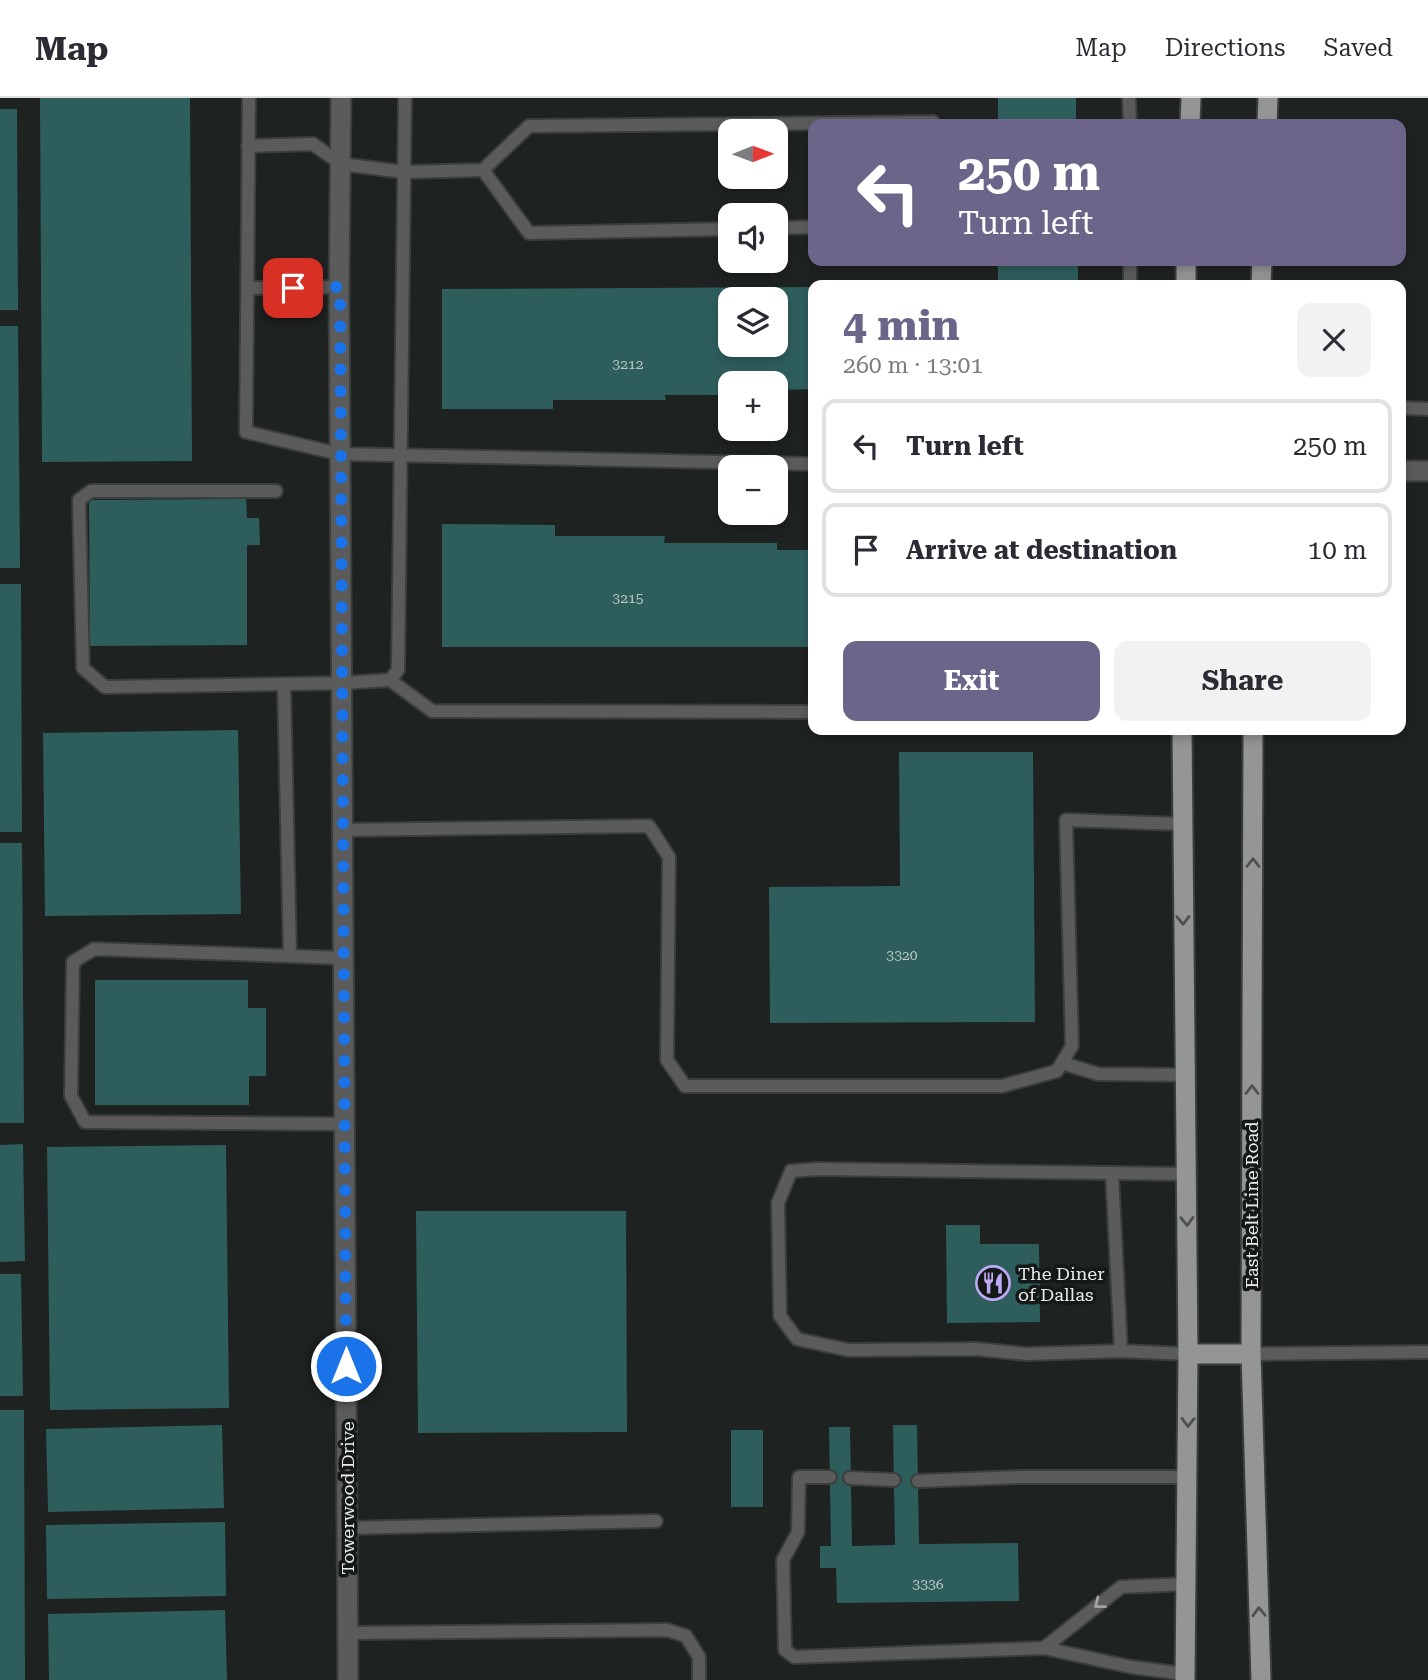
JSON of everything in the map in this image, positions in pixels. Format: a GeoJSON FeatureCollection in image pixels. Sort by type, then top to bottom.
{"type":"FeatureCollection","features":[{"type":"Feature","properties":{"kind":"main road"},"geometry":{"type":"LineString","coordinates":[[1190,119],[1191,98]]}},
{"type":"Feature","properties":{"kind":"main road"},"geometry":{"type":"LineString","coordinates":[[1267,119],[1268,98]]}},
{"type":"Feature","properties":{"kind":"main road"},"geometry":{"type":"LineString","coordinates":[[1182,735],[1188,1354],[1185,1677]]}},
{"type":"Feature","properties":{"kind":"main road","name":"East Belt Line Road"},"geometry":{"type":"LineString","coordinates":[[1253,735],[1251,1354],[1261,1680]]}},
{"type":"Feature","properties":{"kind":"main road"},"geometry":{"type":"LineString","coordinates":[[1188,1354],[1251,1354]]}},
{"type":"Feature","properties":{"kind":"street","name":"Towerwood Drive"},"geometry":{"type":"LineString","coordinates":[[341,98],[340,454],[348,1680]]}},
{"type":"Feature","properties":{"kind":"street"},"geometry":{"type":"LineString","coordinates":[[1406,471],[1428,471]]}},
{"type":"Feature","properties":{"kind":"lane"},"geometry":{"type":"LineString","coordinates":[[249,98],[246,432],[340,454],[808,464]]}},
{"type":"Feature","properties":{"kind":"lane"},"geometry":{"type":"LineString","coordinates":[[390,680],[398,670],[405,98]]}},
{"type":"Feature","properties":{"kind":"lane"},"geometry":{"type":"LineString","coordinates":[[1129,98],[1129,119]]}},
{"type":"Feature","properties":{"kind":"lane"},"geometry":{"type":"LineString","coordinates":[[248,146],[313,144],[341,164],[404,172],[483,170],[529,126],[808,123]]}},
{"type":"Feature","properties":{"kind":"lane"},"geometry":{"type":"LineString","coordinates":[[483,170],[529,233],[718,229]]}},
{"type":"Feature","properties":{"kind":"lane"},"geometry":{"type":"LineString","coordinates":[[788,228],[808,227]]}},
{"type":"Feature","properties":{"kind":"lane"},"geometry":{"type":"LineString","coordinates":[[248,288],[340,287]]}},
{"type":"Feature","properties":{"kind":"lane"},"geometry":{"type":"LineString","coordinates":[[1406,408],[1428,409]]}},
{"type":"Feature","properties":{"kind":"lane"},"geometry":{"type":"LineString","coordinates":[[276,491],[91,491],[79,500],[83,668],[105,687],[390,680],[432,711],[808,712]]}},
{"type":"Feature","properties":{"kind":"lane"},"geometry":{"type":"LineString","coordinates":[[284,684],[290,956]]}},
{"type":"Feature","properties":{"kind":"lane"},"geometry":{"type":"LineString","coordinates":[[343,830],[649,826],[669,858],[667,1060],[685,1086],[1002,1086],[1057,1071],[1072,1046],[1066,820],[1181,824]]}},
{"type":"Feature","properties":{"kind":"lane"},"geometry":{"type":"LineString","coordinates":[[343,958],[94,949],[73,962],[71,1096],[85,1122],[344,1124]]}},
{"type":"Feature","properties":{"kind":"lane"},"geometry":{"type":"LineString","coordinates":[[1062,1063],[1098,1074],[1185,1075]]}},
{"type":"Feature","properties":{"kind":"lane"},"geometry":{"type":"LineString","coordinates":[[1187,1174],[817,1168],[791,1171],[778,1203],[780,1316],[797,1339],[848,1350],[976,1349],[1027,1354],[1121,1351],[1188,1354]]}},
{"type":"Feature","properties":{"kind":"lane"},"geometry":{"type":"LineString","coordinates":[[1112,1173],[1121,1351]]}},
{"type":"Feature","properties":{"kind":"lane"},"geometry":{"type":"LineString","coordinates":[[1251,1354],[1428,1352]]}},
{"type":"Feature","properties":{"kind":"lane"},"geometry":{"type":"LineString","coordinates":[[830,1477],[799,1477],[798,1532],[783,1560],[785,1650],[794,1657],[1044,1648],[1185,1677]]}},
{"type":"Feature","properties":{"kind":"lane"},"geometry":{"type":"LineString","coordinates":[[918,1481],[1020,1477],[1187,1477]]}},
{"type":"Feature","properties":{"kind":"lane"},"geometry":{"type":"LineString","coordinates":[[850,1478],[894,1480]]}},
{"type":"Feature","properties":{"kind":"lane"},"geometry":{"type":"LineString","coordinates":[[347,1528],[656,1521]]}},
{"type":"Feature","properties":{"kind":"lane"},"geometry":{"type":"LineString","coordinates":[[1044,1648],[1121,1587],[1186,1584]]}},
{"type":"Feature","properties":{"kind":"lane"},"geometry":{"type":"LineString","coordinates":[[348,1633],[667,1630],[686,1636],[699,1657],[699,1680]]}},
{"type":"Feature","properties":{"kind":"building"},"geometry":{"type":"Polygon","coordinates":[[[40,98],[190,98],[192,461],[42,462],[40,98]]]}},
{"type":"Feature","properties":{"kind":"building"},"geometry":{"type":"Polygon","coordinates":[[[998,98],[1076,98],[1076,119],[998,119],[998,98]]]}},
{"type":"Feature","properties":{"kind":"building"},"geometry":{"type":"Polygon","coordinates":[[[0,109],[17,109],[18,310],[0,310],[0,109]]]}},
{"type":"Feature","properties":{"kind":"building"},"geometry":{"type":"Polygon","coordinates":[[[998,266],[1078,266],[1078,280],[998,280],[998,266]]]}},
{"type":"Feature","properties":{"kind":"building"},"geometry":{"type":"Polygon","coordinates":[[[788,287],[808,287],[808,389],[788,390],[788,371],[718,371],[718,395],[665,395],[666,400],[553,400],[553,409],[442,409],[442,289],[718,288],[718,357],[788,357],[788,287]]]}},
{"type":"Feature","properties":{"kind":"building"},"geometry":{"type":"Polygon","coordinates":[[[0,326],[18,326],[20,568],[0,568],[0,326]]]}},
{"type":"Feature","properties":{"kind":"building"},"geometry":{"type":"Polygon","coordinates":[[[246,499],[247,518],[259,518],[260,545],[247,545],[247,645],[90,646],[89,500],[246,499]]]}},
{"type":"Feature","properties":{"kind":"building"},"geometry":{"type":"Polygon","coordinates":[[[442,524],[555,525],[555,536],[665,536],[664,543],[777,543],[777,550],[808,550],[808,647],[442,647],[442,524]]]}},
{"type":"Feature","properties":{"kind":"building"},"geometry":{"type":"Polygon","coordinates":[[[0,584],[21,584],[22,832],[0,832],[0,584]]]}},
{"type":"Feature","properties":{"kind":"building"},"geometry":{"type":"Polygon","coordinates":[[[238,730],[241,914],[45,916],[43,733],[238,730]]]}},
{"type":"Feature","properties":{"kind":"building"},"geometry":{"type":"Polygon","coordinates":[[[899,752],[1033,752],[1035,1022],[770,1023],[769,887],[900,886],[899,752]]]}},
{"type":"Feature","properties":{"kind":"building"},"geometry":{"type":"Polygon","coordinates":[[[0,843],[22,843],[24,1123],[0,1123],[0,843]]]}},
{"type":"Feature","properties":{"kind":"building"},"geometry":{"type":"Polygon","coordinates":[[[95,980],[248,980],[248,1008],[266,1008],[266,1076],[249,1076],[249,1105],[95,1105],[95,980]]]}},
{"type":"Feature","properties":{"kind":"building"},"geometry":{"type":"Polygon","coordinates":[[[23,1144],[25,1261],[0,1262],[0,1145],[23,1144]]]}},
{"type":"Feature","properties":{"kind":"building"},"geometry":{"type":"Polygon","coordinates":[[[226,1145],[229,1408],[50,1410],[47,1147],[226,1145]]]}},
{"type":"Feature","properties":{"kind":"building"},"geometry":{"type":"Polygon","coordinates":[[[416,1211],[626,1211],[627,1432],[418,1433],[416,1211]]]}},
{"type":"Feature","properties":{"kind":"building","name":"The Diner of Dallas"},"geometry":{"type":"Polygon","coordinates":[[[946,1225],[980,1225],[980,1244],[1039,1244],[1040,1322],[947,1323],[946,1225]]]}},
{"type":"Feature","properties":{"kind":"building"},"geometry":{"type":"Polygon","coordinates":[[[0,1274],[21,1274],[23,1396],[0,1396],[0,1274]]]}},
{"type":"Feature","properties":{"kind":"building"},"geometry":{"type":"Polygon","coordinates":[[[0,1410],[24,1410],[25,1680],[0,1680],[0,1410]]]}},
{"type":"Feature","properties":{"kind":"building"},"geometry":{"type":"Polygon","coordinates":[[[222,1425],[224,1508],[48,1512],[46,1429],[222,1425]]]}},
{"type":"Feature","properties":{"kind":"building"},"geometry":{"type":"Polygon","coordinates":[[[893,1425],[917,1425],[919,1544],[1018,1543],[1019,1601],[837,1603],[836,1568],[820,1568],[820,1546],[831,1546],[829,1427],[850,1427],[852,1546],[895,1545],[893,1425]]]}},
{"type":"Feature","properties":{"kind":"building"},"geometry":{"type":"Polygon","coordinates":[[[731,1430],[763,1430],[763,1507],[731,1507],[731,1430]]]}},
{"type":"Feature","properties":{"kind":"building"},"geometry":{"type":"Polygon","coordinates":[[[225,1522],[226,1596],[47,1599],[46,1525],[225,1522]]]}},
{"type":"Feature","properties":{"kind":"building"},"geometry":{"type":"Polygon","coordinates":[[[225,1610],[227,1680],[49,1680],[48,1614],[225,1610]]]}},
{"type":"Feature","properties":{"kind":"place","name":"The Diner of Dallas"},"geometry":{"type":"Point","coordinates":[993,1283]}},
{"type":"Feature","properties":{"kind":"route"},"geometry":{"type":"LineString","coordinates":[[293,288],[340,287],[346,1366]]}}]}
